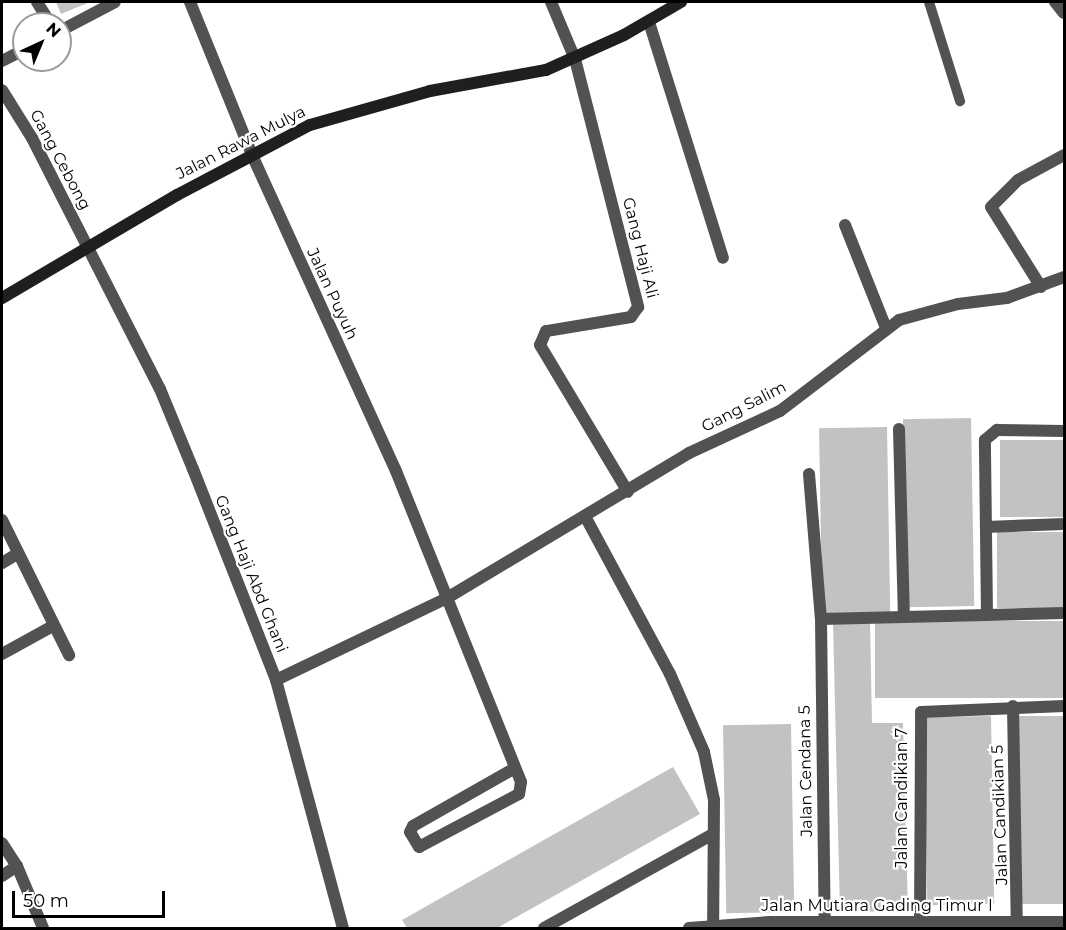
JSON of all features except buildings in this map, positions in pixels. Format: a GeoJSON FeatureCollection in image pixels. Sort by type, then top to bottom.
{"type":"FeatureCollection","features":[{"type":"Feature","properties":{"kind":"main road","name":"Jalan Rawa Mulya"},"geometry":{"type":"LineString","coordinates":[[2,298],[86,248],[310,125],[365,107],[518,77],[575,59],[649,22],[681,2]]}},
{"type":"Feature","properties":{"kind":"street"},"geometry":{"type":"LineString","coordinates":[[72,25],[115,2]]}},
{"type":"Feature","properties":{"kind":"street","name":"Jalan Puyuh"},"geometry":{"type":"LineString","coordinates":[[190,2],[252,155],[396,471],[515,768]]}},
{"type":"Feature","properties":{"kind":"street"},"geometry":{"type":"LineString","coordinates":[[551,2],[575,59]]}},
{"type":"Feature","properties":{"kind":"street"},"geometry":{"type":"LineString","coordinates":[[1055,2],[1065,13]]}},
{"type":"Feature","properties":{"kind":"street"},"geometry":{"type":"LineString","coordinates":[[649,22],[694,158],[723,258]]}},
{"type":"Feature","properties":{"kind":"street","name":"Gang Haji Ali"},"geometry":{"type":"LineString","coordinates":[[575,59],[638,307],[631,317],[546,332],[540,345],[628,492]]}},
{"type":"Feature","properties":{"kind":"street","name":"Gang Cebong"},"geometry":{"type":"LineString","coordinates":[[2,90],[86,248]]}},
{"type":"Feature","properties":{"kind":"street"},"geometry":{"type":"LineString","coordinates":[[1041,287],[991,207],[1018,180],[1065,155]]}},
{"type":"Feature","properties":{"kind":"street"},"geometry":{"type":"LineString","coordinates":[[845,225],[886,328]]}},
{"type":"Feature","properties":{"kind":"street","name":"Gang Haji Abd Ghani"},"geometry":{"type":"LineString","coordinates":[[86,248],[160,389],[276,680],[343,928]]}},
{"type":"Feature","properties":{"kind":"street","name":"Gang Salim"},"geometry":{"type":"LineString","coordinates":[[276,680],[447,598],[586,518],[689,453],[815,389],[886,328],[925,312],[1008,298],[1065,277]]}},
{"type":"Feature","properties":{"kind":"street"},"geometry":{"type":"LineString","coordinates":[[899,429],[904,616]]}},
{"type":"Feature","properties":{"kind":"street"},"geometry":{"type":"LineString","coordinates":[[987,615],[986,527],[989,433],[1065,431]]}},
{"type":"Feature","properties":{"kind":"street","name":"Jalan Cendana 5"},"geometry":{"type":"LineString","coordinates":[[809,474],[821,619],[825,925]]}},
{"type":"Feature","properties":{"kind":"street"},"geometry":{"type":"LineString","coordinates":[[586,518],[670,674],[704,752],[712,781],[713,926]]}},
{"type":"Feature","properties":{"kind":"street"},"geometry":{"type":"LineString","coordinates":[[2,520],[69,655]]}},
{"type":"Feature","properties":{"kind":"street"},"geometry":{"type":"LineString","coordinates":[[986,527],[1065,524]]}},
{"type":"Feature","properties":{"kind":"street"},"geometry":{"type":"LineString","coordinates":[[2,562],[17,554]]}},
{"type":"Feature","properties":{"kind":"street"},"geometry":{"type":"LineString","coordinates":[[821,619],[1065,613]]}},
{"type":"Feature","properties":{"kind":"street"},"geometry":{"type":"LineString","coordinates":[[2,654],[53,626]]}},
{"type":"Feature","properties":{"kind":"street","name":"Jalan Candikian 7"},"geometry":{"type":"LineString","coordinates":[[920,924],[921,712],[1013,706],[1065,706]]}},
{"type":"Feature","properties":{"kind":"street","name":"Jalan Candikian 5"},"geometry":{"type":"LineString","coordinates":[[1013,706],[1017,925]]}},
{"type":"Feature","properties":{"kind":"street"},"geometry":{"type":"LineString","coordinates":[[515,768],[519,794],[419,847],[410,832],[413,826],[515,768]]}},
{"type":"Feature","properties":{"kind":"street"},"geometry":{"type":"LineString","coordinates":[[544,928],[713,834]]}},
{"type":"Feature","properties":{"kind":"street"},"geometry":{"type":"LineString","coordinates":[[2,843],[17,866],[43,928]]}},
{"type":"Feature","properties":{"kind":"street"},"geometry":{"type":"LineString","coordinates":[[2,876],[17,866]]}},
{"type":"Feature","properties":{"kind":"street","name":"Jalan Mutiara Gading Timur I"},"geometry":{"type":"LineString","coordinates":[[689,928],[920,924],[1017,925],[1065,922]]}},
{"type":"Feature","properties":{"kind":"lane"},"geometry":{"type":"LineString","coordinates":[[929,2],[960,101]]}}]}
